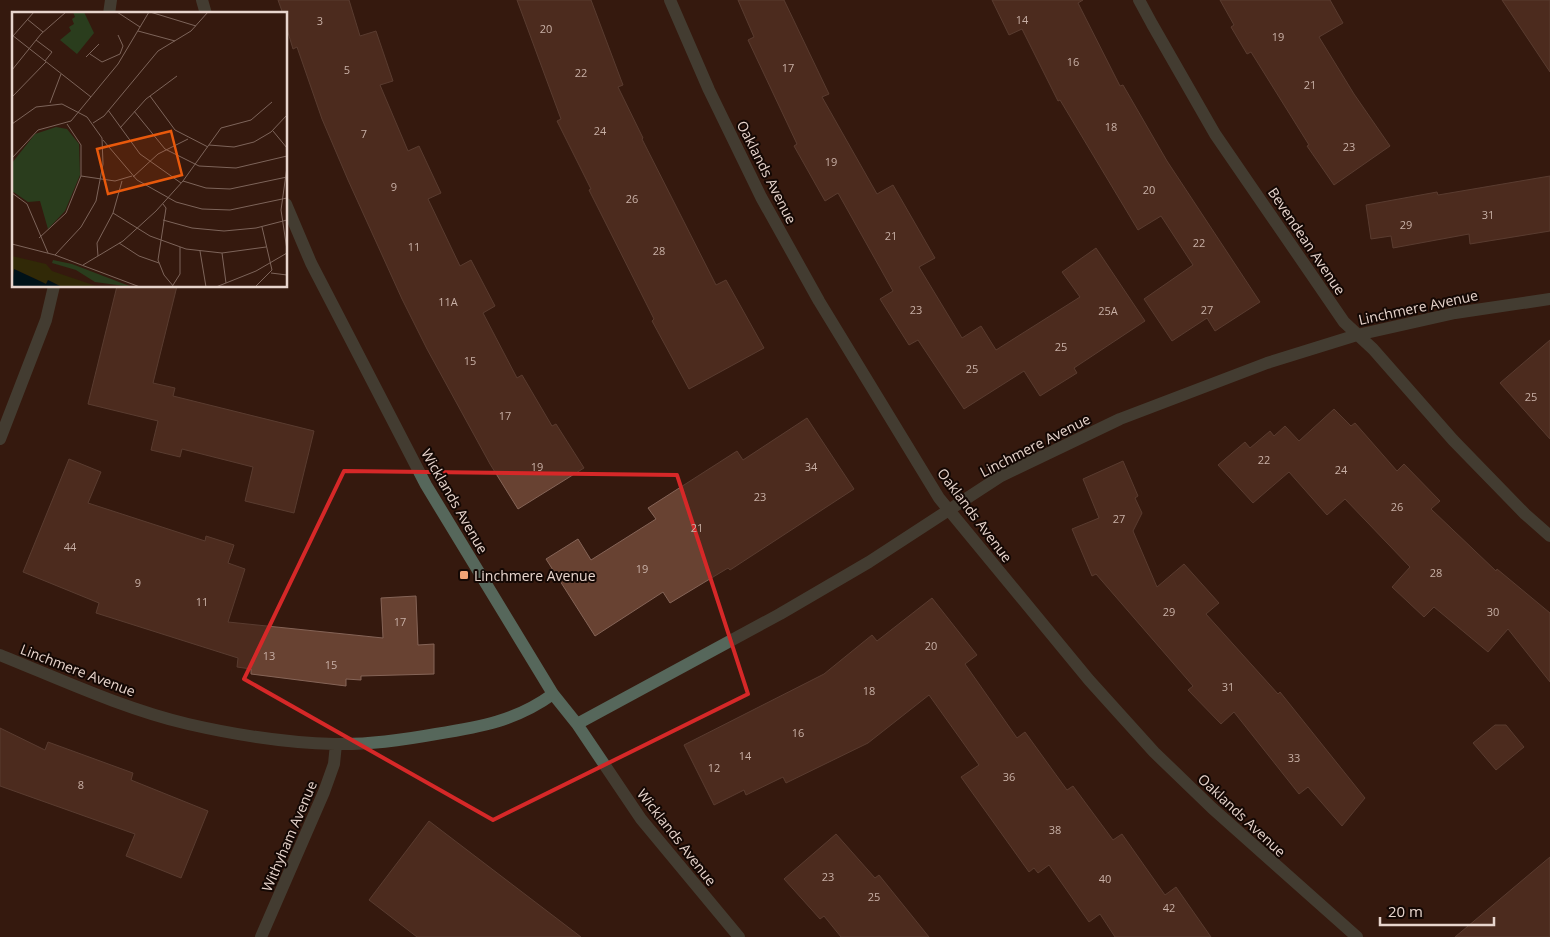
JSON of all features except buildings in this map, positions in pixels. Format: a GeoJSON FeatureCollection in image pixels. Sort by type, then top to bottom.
{"type":"FeatureCollection","features":[{"type":"Feature","properties":{"kind":"street","name":"Oaklands Avenue"},"geometry":{"type":"LineString","coordinates":[[670,0],[709,90],[761,197],[819,301],[939,498],[1089,680],[1154,752],[1219,815],[1357,937]]}},
{"type":"Feature","properties":{"kind":"street","name":"Bevendean Avenue"},"geometry":{"type":"LineString","coordinates":[[1139,0],[1215,134],[1344,322],[1373,349],[1453,440],[1525,514],[1550,536]]}},
{"type":"Feature","properties":{"kind":"street","name":"Wicklands Avenue"},"geometry":{"type":"LineString","coordinates":[[288,209],[311,263],[426,485],[553,694],[577,724],[641,819],[739,937]]}},
{"type":"Feature","properties":{"kind":"street"},"geometry":{"type":"LineString","coordinates":[[0,439],[46,320],[54,288]]}},
{"type":"Feature","properties":{"kind":"street","name":"Linchmere Avenue"},"geometry":{"type":"LineString","coordinates":[[577,724],[780,614],[869,562],[1001,476],[1120,419],[1267,363],[1357,335],[1455,313],[1550,299]]}},
{"type":"Feature","properties":{"kind":"street","name":"Linchmere Avenue"},"geometry":{"type":"LineString","coordinates":[[0,655],[127,706],[188,724],[263,738],[336,744],[420,737],[494,724],[536,706],[553,694]]}},
{"type":"Feature","properties":{"kind":"street","name":"Withyham Avenue"},"geometry":{"type":"LineString","coordinates":[[262,937],[324,792],[334,764],[336,744]]}},
{"type":"Feature","properties":{"kind":"highlighted area"},"geometry":{"type":"Polygon","coordinates":[[[344,471],[677,475],[748,694],[493,820],[244,679],[344,471]]]}},
{"type":"Feature","properties":{"kind":"place","name":"Linchmere Avenue"},"geometry":{"type":"Point","coordinates":[464,575]}}]}
